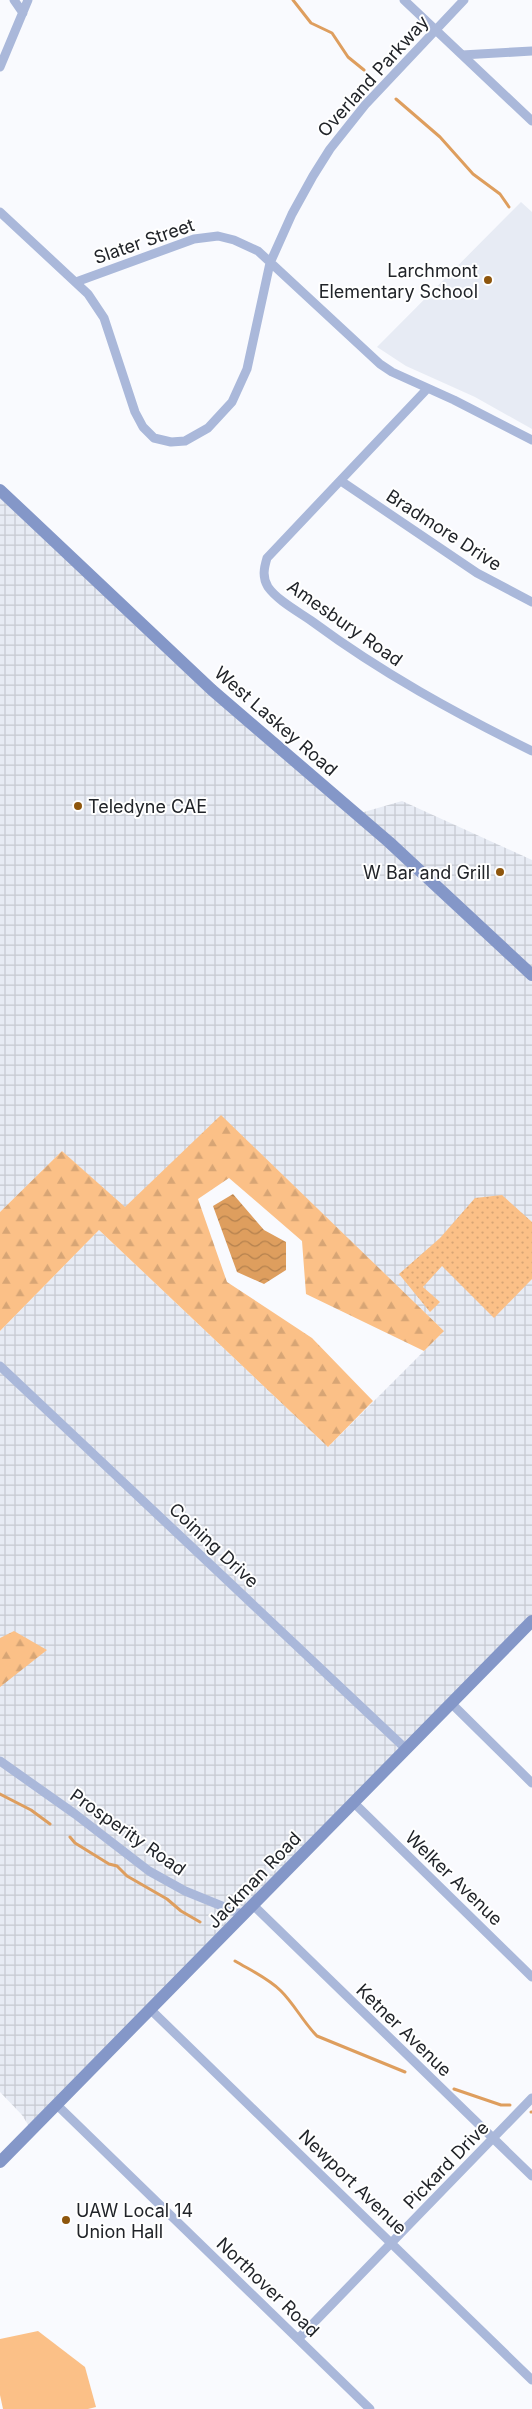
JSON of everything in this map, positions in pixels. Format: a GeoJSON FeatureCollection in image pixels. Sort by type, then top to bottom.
{"type":"FeatureCollection","features":[{"type":"Feature","properties":{"kind":"main road","name":"West Laskey Road"},"geometry":{"type":"LineString","coordinates":[[0,490],[212,690],[396,848],[532,975]]}},
{"type":"Feature","properties":{"kind":"main road","name":"Jackman Road"},"geometry":{"type":"LineString","coordinates":[[0,2162],[254,1906],[353,1802],[532,1621]]}},
{"type":"Feature","properties":{"kind":"street"},"geometry":{"type":"LineString","coordinates":[[14,0],[23,14]]}},
{"type":"Feature","properties":{"kind":"street"},"geometry":{"type":"LineString","coordinates":[[0,66],[28,0]]}},
{"type":"Feature","properties":{"kind":"street","name":"Overland Parkway"},"geometry":{"type":"LineString","coordinates":[[76,282],[88,294],[104,318],[135,412],[143,428],[154,438],[178,442],[192,439],[208,428],[232,402],[242,384],[270,263],[292,214],[330,149],[365,105],[464,0]]}},
{"type":"Feature","properties":{"kind":"street"},"geometry":{"type":"LineString","coordinates":[[407,2],[532,121]]}},
{"type":"Feature","properties":{"kind":"street"},"geometry":{"type":"LineString","coordinates":[[462,55],[532,52]]}},
{"type":"Feature","properties":{"kind":"street","name":"Slater Street"},"geometry":{"type":"LineString","coordinates":[[0,212],[76,282],[194,239],[209,236],[234,240],[250,246],[374,359],[392,372],[532,440]]}},
{"type":"Feature","properties":{"kind":"street","name":"Amesbury Road"},"geometry":{"type":"LineString","coordinates":[[427,388],[267,558],[264,569],[265,581],[270,589],[356,654],[457,714],[532,751]]}},
{"type":"Feature","properties":{"kind":"street","name":"Bradmore Drive"},"geometry":{"type":"LineString","coordinates":[[340,481],[477,573],[532,602]]}},
{"type":"Feature","properties":{"kind":"street","name":"Coining Drive"},"geometry":{"type":"LineString","coordinates":[[0,1366],[406,1749]]}},
{"type":"Feature","properties":{"kind":"street"},"geometry":{"type":"LineString","coordinates":[[451,1703],[532,1783]]}},
{"type":"Feature","properties":{"kind":"street","name":"Prosperity Road"},"geometry":{"type":"LineString","coordinates":[[0,1761],[75,1814],[149,1871],[185,1891],[244,1915]]}},
{"type":"Feature","properties":{"kind":"street","name":"Welker Avenue"},"geometry":{"type":"LineString","coordinates":[[353,1802],[532,1977]]}},
{"type":"Feature","properties":{"kind":"street","name":"Ketner Avenue"},"geometry":{"type":"LineString","coordinates":[[254,1906],[384,2035],[532,2176]]}},
{"type":"Feature","properties":{"kind":"street","name":"Newport Avenue"},"geometry":{"type":"LineString","coordinates":[[151,2010],[532,2380]]}},
{"type":"Feature","properties":{"kind":"street","name":"Pickard Drive"},"geometry":{"type":"LineString","coordinates":[[298,2339],[532,2098]]}},
{"type":"Feature","properties":{"kind":"street","name":"Northover Road"},"geometry":{"type":"LineString","coordinates":[[57,2105],[370,2409]]}},
{"type":"Feature","properties":{"kind":"shaded area","name":"Larchmont Elementary School"},"geometry":{"type":"Polygon","coordinates":[[[521,202],[532,212],[532,429],[475,397],[406,366],[377,347],[521,202]]]}},
{"type":"Feature","properties":{"kind":"shaded area"},"geometry":{"type":"Polygon","coordinates":[[[0,489],[357,814],[402,801],[532,860],[532,1621],[32,2131],[22,2115],[0,2092],[0,1331],[99,1230],[328,1447],[444,1331],[221,1116],[125,1208],[62,1151],[0,1212],[0,489]]]}},
{"type":"Feature","properties":{"kind":"green space"},"geometry":{"type":"Polygon","coordinates":[[[221,1115],[444,1331],[424,1351],[306,1294],[302,1241],[229,1178],[198,1199],[227,1282],[312,1338],[373,1401],[328,1447],[99,1230],[0,1331],[0,1212],[62,1151],[125,1207],[221,1115]]]}},
{"type":"Feature","properties":{"kind":"green space"},"geometry":{"type":"Polygon","coordinates":[[[502,1195],[532,1222],[532,1279],[494,1318],[442,1266],[423,1287],[440,1302],[430,1312],[399,1274],[440,1238],[475,1198],[502,1195]]]}},
{"type":"Feature","properties":{"kind":"green space"},"geometry":{"type":"Polygon","coordinates":[[[14,1631],[47,1650],[0,1687],[0,1638],[14,1631]]]}},
{"type":"Feature","properties":{"kind":"green space"},"geometry":{"type":"Polygon","coordinates":[[[38,2331],[85,2367],[96,2407],[88,2409],[3,2409],[0,2395],[0,2339],[38,2331]]]}},
{"type":"Feature","properties":{"kind":"water"},"geometry":{"type":"Polygon","coordinates":[[[233,1194],[264,1230],[286,1242],[286,1270],[264,1284],[237,1272],[213,1206],[233,1194]]]}},
{"type":"Feature","properties":{"kind":"waterway"},"geometry":{"type":"LineString","coordinates":[[293,0],[311,23],[332,33],[348,57],[364,70]]}},
{"type":"Feature","properties":{"kind":"waterway"},"geometry":{"type":"LineString","coordinates":[[396,99],[440,137],[473,174],[500,194],[509,207]]}},
{"type":"Feature","properties":{"kind":"waterway"},"geometry":{"type":"LineString","coordinates":[[0,1794],[31,1810],[50,1824]]}},
{"type":"Feature","properties":{"kind":"waterway"},"geometry":{"type":"LineString","coordinates":[[70,1837],[75,1843],[109,1864],[117,1866],[127,1876],[167,1899],[181,1911],[200,1922]]}},
{"type":"Feature","properties":{"kind":"waterway"},"geometry":{"type":"LineString","coordinates":[[235,1961],[276,1986],[317,2036],[405,2072]]}},
{"type":"Feature","properties":{"kind":"waterway"},"geometry":{"type":"LineString","coordinates":[[454,2089],[501,2105],[510,2105]]}},
{"type":"Feature","properties":{"kind":"place","name":"Larchmont Elementary School"},"geometry":{"type":"Point","coordinates":[488,280]}},
{"type":"Feature","properties":{"kind":"place","name":"Teledyne CAE"},"geometry":{"type":"Point","coordinates":[78,806]}},
{"type":"Feature","properties":{"kind":"place","name":"W Bar and Grill"},"geometry":{"type":"Point","coordinates":[500,872]}},
{"type":"Feature","properties":{"kind":"place","name":"UAW Local 14 Union Hall"},"geometry":{"type":"Point","coordinates":[66,2220]}}]}
